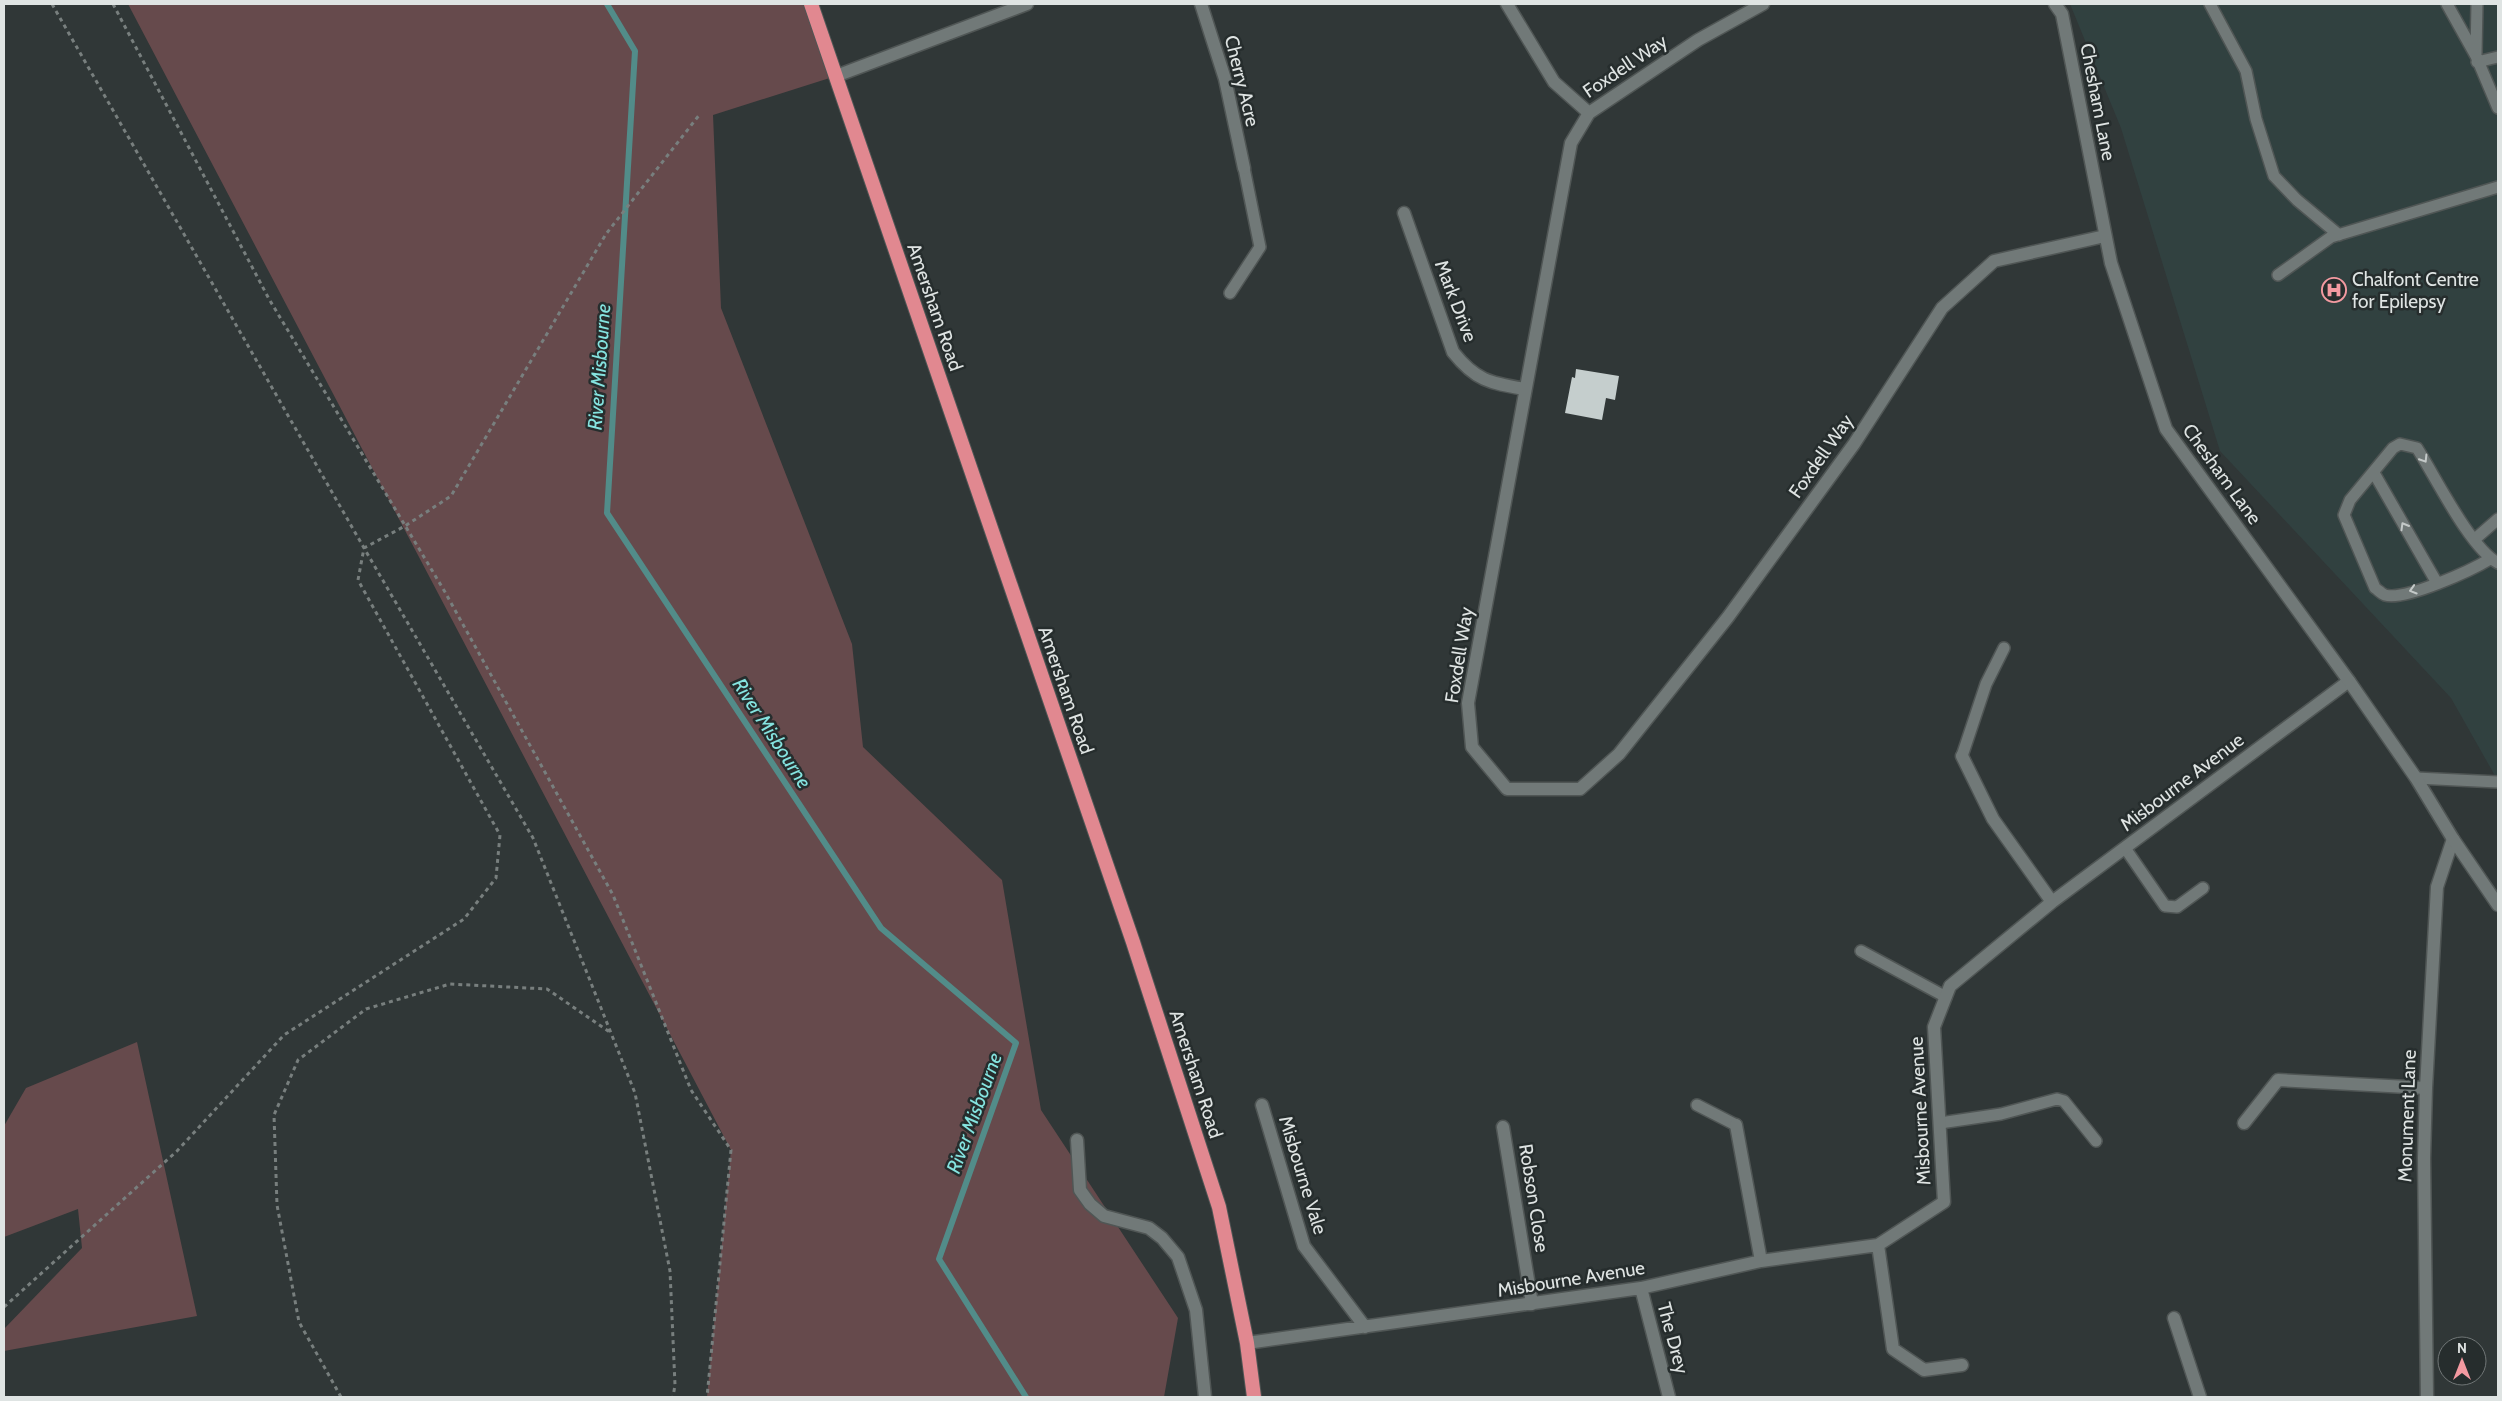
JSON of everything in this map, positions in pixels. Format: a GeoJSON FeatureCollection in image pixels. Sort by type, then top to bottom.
{"type":"FeatureCollection","features":[{"type":"Feature","properties":{"kind":"highway","name":"Amersham Road"},"geometry":{"type":"LineString","coordinates":[[811,4],[1133,942],[1220,1206],[1247,1343],[1254,1397]]}},
{"type":"Feature","properties":{"kind":"street"},"geometry":{"type":"LineString","coordinates":[[836,76],[1001,8],[1027,4]]}},
{"type":"Feature","properties":{"kind":"street","name":"Cherry Acre"},"geometry":{"type":"LineString","coordinates":[[1201,4],[1225,79],[1244,168]]}},
{"type":"Feature","properties":{"kind":"street"},"geometry":{"type":"LineString","coordinates":[[1507,4],[1554,82],[1589,113]]}},
{"type":"Feature","properties":{"kind":"street","name":"Foxdell Way"},"geometry":{"type":"LineString","coordinates":[[1763,4],[1698,40],[1589,113],[1571,143],[1468,702],[1472,747],[1507,788],[1580,789],[1619,754],[1728,617],[1854,444],[1942,308],[1994,261],[2105,236]]}},
{"type":"Feature","properties":{"kind":"street","name":"Chesham Lane"},"geometry":{"type":"LineString","coordinates":[[2055,4],[2062,14],[2111,263],[2166,429],[2349,681],[2416,778],[2453,839],[2498,905]]}},
{"type":"Feature","properties":{"kind":"street","name":"Mark Drive"},"geometry":{"type":"LineString","coordinates":[[1404,213],[1453,352],[1464,366],[1488,382],[1525,389]]}},
{"type":"Feature","properties":{"kind":"street","name":"Misbourne Avenue"},"geometry":{"type":"LineString","coordinates":[[1247,1343],[1641,1288],[1761,1261],[1878,1246],[1944,1202],[1934,1027],[1950,986],[2052,902],[2349,681]]}},
{"type":"Feature","properties":{"kind":"street"},"geometry":{"type":"LineString","coordinates":[[1962,756],[1993,819],[2052,902]]}},
{"type":"Feature","properties":{"kind":"street","name":"Monument Lane"},"geometry":{"type":"LineString","coordinates":[[2427,1397],[2424,1158],[2426,1088],[2437,887],[2453,839]]}},
{"type":"Feature","properties":{"kind":"street"},"geometry":{"type":"LineString","coordinates":[[2244,1123],[2278,1080],[2426,1088]]}},
{"type":"Feature","properties":{"kind":"street","name":"Misbourne Vale"},"geometry":{"type":"LineString","coordinates":[[1262,1105],[1304,1246],[1365,1326]]}},
{"type":"Feature","properties":{"kind":"street"},"geometry":{"type":"LineString","coordinates":[[1736,1125],[1761,1261]]}},
{"type":"Feature","properties":{"kind":"street","name":"Robson Close"},"geometry":{"type":"LineString","coordinates":[[1503,1127],[1532,1304]]}},
{"type":"Feature","properties":{"kind":"street"},"geometry":{"type":"LineString","coordinates":[[1077,1140],[1080,1190],[1090,1204],[1104,1216],[1149,1228],[1162,1238],[1178,1257],[1196,1310],[1206,1397]]}},
{"type":"Feature","properties":{"kind":"street"},"geometry":{"type":"LineString","coordinates":[[1878,1246],[1893,1349],[1924,1370],[1962,1366]]}},
{"type":"Feature","properties":{"kind":"street","name":"The Drey"},"geometry":{"type":"LineString","coordinates":[[1641,1288],[1670,1397]]}},
{"type":"Feature","properties":{"kind":"street"},"geometry":{"type":"LineString","coordinates":[[2174,1318],[2200,1397]]}},
{"type":"Feature","properties":{"kind":"lane"},"geometry":{"type":"LineString","coordinates":[[2210,4],[2246,71],[2256,118],[2274,176],[2297,200],[2339,235]]}},
{"type":"Feature","properties":{"kind":"lane"},"geometry":{"type":"LineString","coordinates":[[2447,4],[2477,59],[2498,108]]}},
{"type":"Feature","properties":{"kind":"lane"},"geometry":{"type":"LineString","coordinates":[[2477,4],[2477,59]]}},
{"type":"Feature","properties":{"kind":"lane"},"geometry":{"type":"LineString","coordinates":[[2477,59],[2498,57]]}},
{"type":"Feature","properties":{"kind":"lane"},"geometry":{"type":"LineString","coordinates":[[1230,293],[1260,247],[1244,168]]}},
{"type":"Feature","properties":{"kind":"lane"},"geometry":{"type":"LineString","coordinates":[[2278,275],[2331,237],[2498,187]]}},
{"type":"Feature","properties":{"kind":"lane"},"geometry":{"type":"LineString","coordinates":[[2400,444],[2417,448],[2450,504],[2475,539],[2494,561],[2468,572],[2400,595],[2385,595],[2375,588],[2344,515],[2350,500],[2374,473],[2393,448],[2400,444]]}},
{"type":"Feature","properties":{"kind":"lane"},"geometry":{"type":"LineString","coordinates":[[2374,473],[2437,583]]}},
{"type":"Feature","properties":{"kind":"lane"},"geometry":{"type":"LineString","coordinates":[[2475,539],[2498,519]]}},
{"type":"Feature","properties":{"kind":"lane"},"geometry":{"type":"LineString","coordinates":[[1962,756],[1986,684],[2004,648]]}},
{"type":"Feature","properties":{"kind":"lane"},"geometry":{"type":"LineString","coordinates":[[2416,778],[2498,782]]}},
{"type":"Feature","properties":{"kind":"lane"},"geometry":{"type":"LineString","coordinates":[[2125,848],[2165,906],[2177,907],[2203,888]]}},
{"type":"Feature","properties":{"kind":"lane"},"geometry":{"type":"LineString","coordinates":[[1861,951],[1946,997]]}},
{"type":"Feature","properties":{"kind":"lane"},"geometry":{"type":"LineString","coordinates":[[1940,1123],[2001,1114],[2057,1099],[2064,1101],[2096,1141]]}},
{"type":"Feature","properties":{"kind":"lane"},"geometry":{"type":"LineString","coordinates":[[1697,1105],[1736,1125]]}},
{"type":"Feature","properties":{"kind":"path"},"geometry":{"type":"LineString","coordinates":[[52,4],[364,548],[533,838],[635,1093],[670,1271],[675,1384],[673,1397]]}},
{"type":"Feature","properties":{"kind":"path"},"geometry":{"type":"LineString","coordinates":[[113,4],[269,299],[445,592],[613,895],[691,1090],[732,1150],[707,1397]]}},
{"type":"Feature","properties":{"kind":"path"},"geometry":{"type":"LineString","coordinates":[[364,548],[405,526],[452,496],[606,234],[700,114]]}},
{"type":"Feature","properties":{"kind":"path"},"geometry":{"type":"LineString","coordinates":[[4,1307],[177,1151],[284,1035],[464,920],[496,878],[500,835],[358,580],[364,548]]}},
{"type":"Feature","properties":{"kind":"path"},"geometry":{"type":"LineString","coordinates":[[341,1397],[299,1322],[276,1205],[274,1115],[298,1060],[366,1009],[450,984],[547,988],[611,1034]]}},
{"type":"Feature","properties":{"kind":"shaded area"},"geometry":{"type":"Polygon","coordinates":[[[128,4],[813,4],[836,76],[713,115],[721,308],[852,644],[863,747],[1002,880],[1041,1110],[1178,1318],[1164,1397],[707,1397],[731,1150],[128,4]]]}},
{"type":"Feature","properties":{"kind":"shaded area","name":"Chalfont Centre for Epilepsy"},"geometry":{"type":"Polygon","coordinates":[[[2070,4],[2498,4],[2498,781],[2451,698],[2220,451],[2121,128],[2070,4]]]}},
{"type":"Feature","properties":{"kind":"shaded area"},"geometry":{"type":"Polygon","coordinates":[[[137,1042],[197,1316],[4,1351],[4,1329],[82,1248],[78,1209],[4,1237],[4,1126],[26,1088],[137,1042]]]}},
{"type":"Feature","properties":{"kind":"building"},"geometry":{"type":"Polygon","coordinates":[[[1576,369],[1619,376],[1615,400],[1606,398],[1602,420],[1565,413],[1572,377],[1575,378],[1576,369]]]}},
{"type":"Feature","properties":{"kind":"waterway","name":"River Misbourne"},"geometry":{"type":"LineString","coordinates":[[607,4],[635,51],[607,513],[881,928],[1016,1043],[939,1259],[1026,1397]]}},
{"type":"Feature","properties":{"kind":"place","name":"Chalfont Centre for Epilepsy"},"geometry":{"type":"Point","coordinates":[2334,290]}}]}
